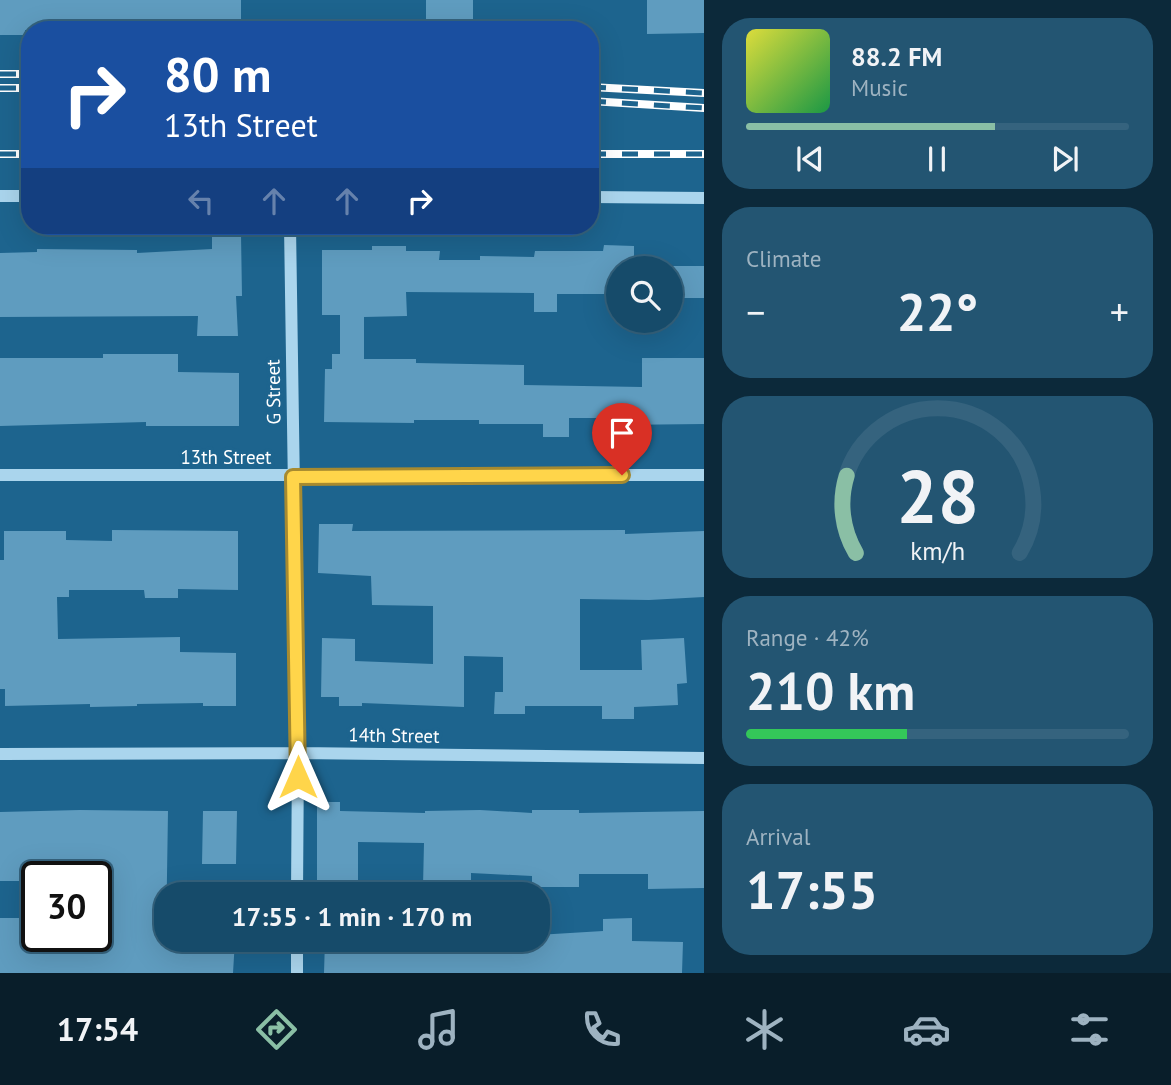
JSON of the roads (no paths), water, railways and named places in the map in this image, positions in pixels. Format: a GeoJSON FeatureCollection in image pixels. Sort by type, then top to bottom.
{"type":"FeatureCollection","features":[{"type":"Feature","properties":{"kind":"street"},"geometry":{"type":"LineString","coordinates":[[0,196],[21,196]]}},
{"type":"Feature","properties":{"kind":"street"},"geometry":{"type":"LineString","coordinates":[[599,197],[704,198]]}},
{"type":"Feature","properties":{"kind":"street","name":"G Street"},"geometry":{"type":"LineString","coordinates":[[290,235],[298,753],[297,882]]}},
{"type":"Feature","properties":{"kind":"street","name":"13th Street"},"geometry":{"type":"LineString","coordinates":[[0,475],[704,475]]}},
{"type":"Feature","properties":{"kind":"street","name":"14th Street"},"geometry":{"type":"LineString","coordinates":[[0,754],[298,753],[704,758]]}},
{"type":"Feature","properties":{"kind":"street"},"geometry":{"type":"LineString","coordinates":[[297,952],[297,973]]}},
{"type":"Feature","properties":{"kind":"railway"},"geometry":{"type":"LineString","coordinates":[[0,74],[21,74]]}},
{"type":"Feature","properties":{"kind":"railway"},"geometry":{"type":"LineString","coordinates":[[599,87],[704,93]]}},
{"type":"Feature","properties":{"kind":"railway"},"geometry":{"type":"LineString","coordinates":[[0,88],[21,88]]}},
{"type":"Feature","properties":{"kind":"railway"},"geometry":{"type":"LineString","coordinates":[[599,102],[704,108]]}},
{"type":"Feature","properties":{"kind":"railway"},"geometry":{"type":"LineString","coordinates":[[0,154],[21,154]]}},
{"type":"Feature","properties":{"kind":"railway"},"geometry":{"type":"LineString","coordinates":[[599,154],[704,154]]}}]}
